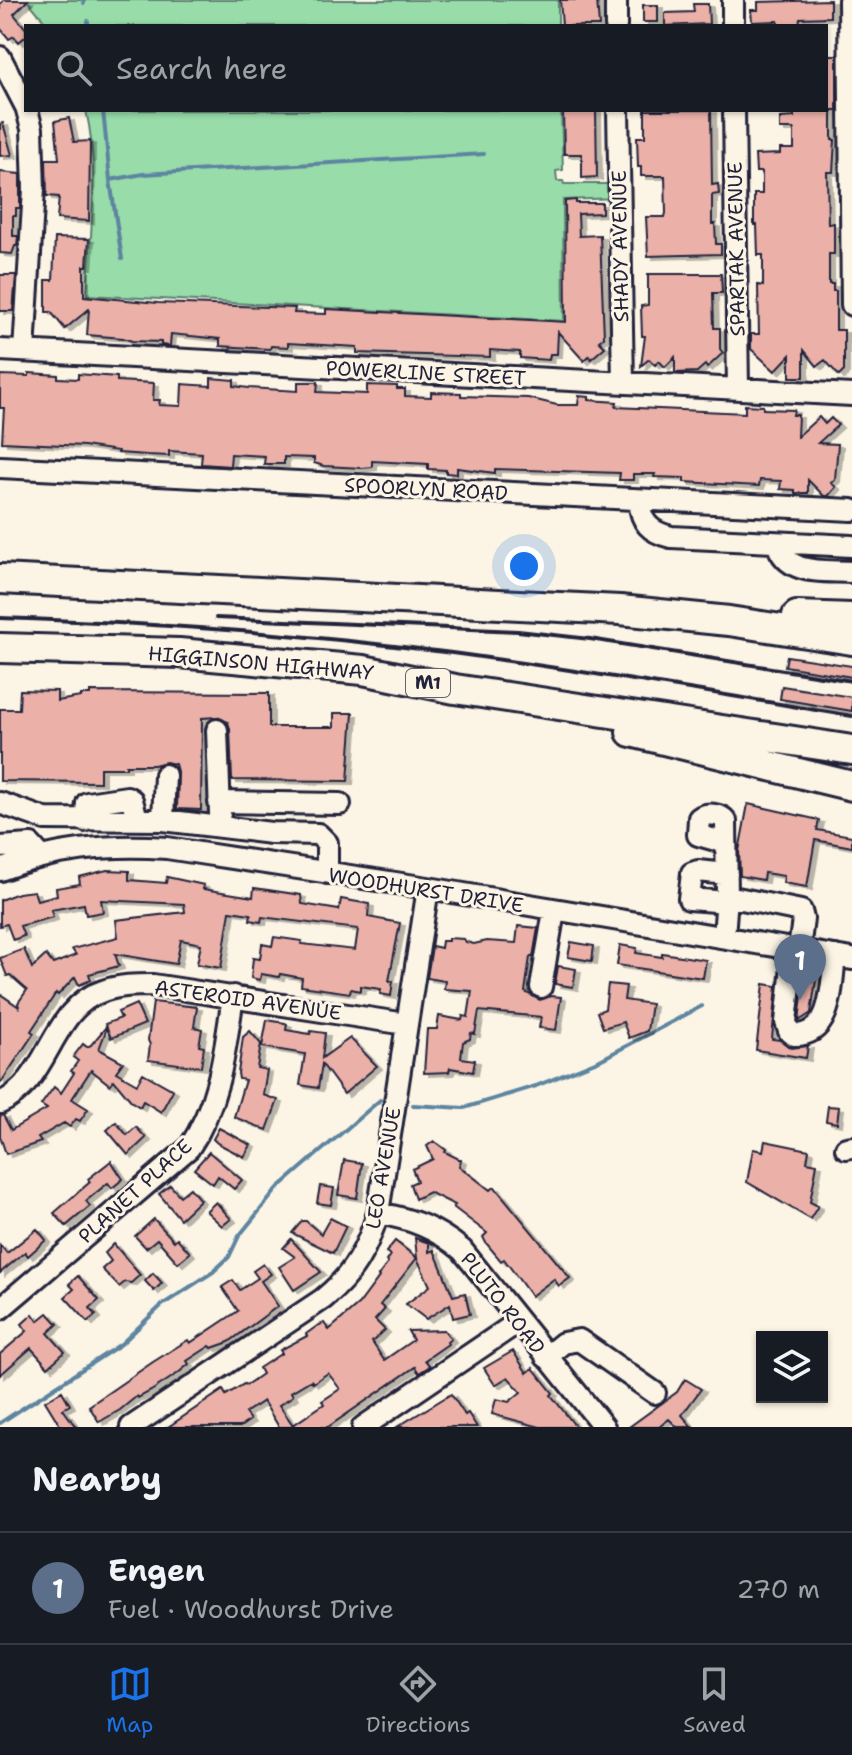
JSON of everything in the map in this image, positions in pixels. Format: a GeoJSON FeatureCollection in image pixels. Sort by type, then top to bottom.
{"type":"FeatureCollection","features":[{"type":"Feature","properties":{"kind":"highway"},"geometry":{"type":"LineString","coordinates":[[0,579],[620,610],[852,618]]}},
{"type":"Feature","properties":{"kind":"highway"},"geometry":{"type":"LineString","coordinates":[[620,610],[729,621],[852,640]]}},
{"type":"Feature","properties":{"kind":"highway","name":"HIGGINSON HIGHWAY"},"geometry":{"type":"LineString","coordinates":[[0,648],[179,653],[363,670],[455,689],[852,750]]}},
{"type":"Feature","properties":{"kind":"highway"},"geometry":{"type":"LineString","coordinates":[[455,689],[852,786]]}},
{"type":"Feature","properties":{"kind":"street"},"geometry":{"type":"LineString","coordinates":[[616,0],[616,24]]}},
{"type":"Feature","properties":{"kind":"street"},"geometry":{"type":"LineString","coordinates":[[733,0],[733,24]]}},
{"type":"Feature","properties":{"kind":"street"},"geometry":{"type":"LineString","coordinates":[[849,0],[852,305]]}},
{"type":"Feature","properties":{"kind":"street"},"geometry":{"type":"LineString","coordinates":[[0,57],[24,105]]}},
{"type":"Feature","properties":{"kind":"street"},"geometry":{"type":"LineString","coordinates":[[24,351],[34,189],[32,129],[27,112]]}},
{"type":"Feature","properties":{"kind":"street","name":"SHADY AVENUE"},"geometry":{"type":"LineString","coordinates":[[618,112],[623,383]]}},
{"type":"Feature","properties":{"kind":"street","name":"SPARTAK AVENUE"},"geometry":{"type":"LineString","coordinates":[[734,112],[738,388]]}},
{"type":"Feature","properties":{"kind":"street","name":"POWERLINE STREET"},"geometry":{"type":"LineString","coordinates":[[0,350],[852,395]]}},
{"type":"Feature","properties":{"kind":"street","name":"SPOORLYN ROAD"},"geometry":{"type":"LineString","coordinates":[[0,467],[852,510]]}},
{"type":"Feature","properties":{"kind":"street"},"geometry":{"type":"LineString","coordinates":[[639,500],[643,520],[655,533],[671,537],[852,546]]}},
{"type":"Feature","properties":{"kind":"street"},"geometry":{"type":"LineString","coordinates":[[777,543],[785,560],[793,567],[852,572]]}},
{"type":"Feature","properties":{"kind":"street"},"geometry":{"type":"LineString","coordinates":[[217,730],[220,826]]}},
{"type":"Feature","properties":{"kind":"street"},"geometry":{"type":"LineString","coordinates":[[163,820],[165,775]]}},
{"type":"Feature","properties":{"kind":"street"},"geometry":{"type":"LineString","coordinates":[[219,802],[340,804]]}},
{"type":"Feature","properties":{"kind":"street"},"geometry":{"type":"LineString","coordinates":[[0,803],[45,819],[163,820],[323,836],[328,850],[327,873]]}},
{"type":"Feature","properties":{"kind":"street"},"geometry":{"type":"LineString","coordinates":[[724,937],[726,843]]}},
{"type":"Feature","properties":{"kind":"street"},"geometry":{"type":"LineString","coordinates":[[0,847],[31,845],[41,856]]}},
{"type":"Feature","properties":{"kind":"street","name":"WOODHURST DRIVE"},"geometry":{"type":"LineString","coordinates":[[0,870],[67,850],[130,845],[167,848],[844,958]]}},
{"type":"Feature","properties":{"kind":"street"},"geometry":{"type":"LineString","coordinates":[[685,932],[692,873],[727,874]]}},
{"type":"Feature","properties":{"kind":"street","name":"LEO AVENUE"},"geometry":{"type":"LineString","coordinates":[[131,1427],[323,1299],[357,1266],[378,1213],[428,888]]}},
{"type":"Feature","properties":{"kind":"street"},"geometry":{"type":"LineString","coordinates":[[689,899],[727,899],[798,909],[803,919],[786,1022],[794,1035],[813,1032],[822,1022],[844,958]]}},
{"type":"Feature","properties":{"kind":"street"},"geometry":{"type":"LineString","coordinates":[[541,987],[554,911]]}},
{"type":"Feature","properties":{"kind":"street","name":"ASTEROID AVENUE"},"geometry":{"type":"LineString","coordinates":[[0,1103],[15,1097],[31,1079],[63,1023],[81,1003],[100,991],[127,985],[153,985],[233,996],[406,1024]]}},
{"type":"Feature","properties":{"kind":"street","name":"PLANET PLACE"},"geometry":{"type":"LineString","coordinates":[[0,1309],[189,1148],[207,1116],[221,1075],[233,996]]}},
{"type":"Feature","properties":{"kind":"street","name":"PLUTO ROAD"},"geometry":{"type":"LineString","coordinates":[[378,1213],[413,1220],[447,1237],[462,1250],[604,1427]]}},
{"type":"Feature","properties":{"kind":"street"},"geometry":{"type":"LineString","coordinates":[[363,1427],[518,1322]]}},
{"type":"Feature","properties":{"kind":"street"},"geometry":{"type":"LineString","coordinates":[[546,1357],[563,1343],[579,1340],[655,1393]]}},
{"type":"Feature","properties":{"kind":"green space"},"geometry":{"type":"Polygon","coordinates":[[[27,0],[558,0],[558,24],[47,24],[27,0]]]}},
{"type":"Feature","properties":{"kind":"green space"},"geometry":{"type":"Polygon","coordinates":[[[86,112],[561,112],[563,170],[556,171],[557,181],[564,184],[618,184],[619,198],[563,200],[564,321],[87,295],[93,179],[86,112]]]}},
{"type":"Feature","properties":{"kind":"building"},"geometry":{"type":"Polygon","coordinates":[[[4,0],[28,0],[14,14],[24,26],[24,38],[19,42],[14,36],[9,39],[0,28],[0,5],[4,0]]]}},
{"type":"Feature","properties":{"kind":"building"},"geometry":{"type":"Polygon","coordinates":[[[560,0],[597,0],[599,24],[562,24],[560,0]]]}},
{"type":"Feature","properties":{"kind":"building"},"geometry":{"type":"Polygon","coordinates":[[[830,0],[830,17],[800,18],[799,24],[752,22],[751,10],[758,10],[758,2],[830,0]]]}},
{"type":"Feature","properties":{"kind":"building"},"geometry":{"type":"Polygon","coordinates":[[[693,4],[708,4],[709,24],[665,24],[665,13],[694,12],[693,4]]]}},
{"type":"Feature","properties":{"kind":"building"},"geometry":{"type":"Polygon","coordinates":[[[643,5],[658,5],[658,22],[643,22],[643,5]]]}},
{"type":"Feature","properties":{"kind":"building"},"geometry":{"type":"Polygon","coordinates":[[[828,55],[837,55],[837,110],[832,110],[832,140],[835,140],[833,172],[827,172],[828,224],[834,223],[834,254],[829,254],[829,284],[833,284],[833,291],[836,291],[836,330],[844,330],[844,371],[839,376],[825,360],[817,366],[804,350],[804,377],[790,377],[790,355],[775,371],[751,349],[751,334],[759,334],[758,285],[763,286],[763,255],[758,255],[757,225],[754,225],[754,194],[762,194],[762,172],[756,172],[755,155],[780,154],[780,149],[794,149],[794,129],[780,129],[780,118],[794,117],[794,112],[828,112],[828,55]]]}},
{"type":"Feature","properties":{"kind":"building"},"geometry":{"type":"Polygon","coordinates":[[[563,112],[596,112],[597,177],[582,178],[582,154],[564,154],[563,112]]]}},
{"type":"Feature","properties":{"kind":"building"},"geometry":{"type":"Polygon","coordinates":[[[645,112],[711,112],[712,185],[718,184],[719,194],[712,195],[712,224],[715,224],[716,244],[721,244],[721,254],[648,256],[646,217],[665,217],[666,213],[665,176],[641,176],[641,167],[638,167],[637,137],[645,137],[645,112]]]}},
{"type":"Feature","properties":{"kind":"building"},"geometry":{"type":"Polygon","coordinates":[[[69,118],[74,142],[90,141],[89,221],[57,219],[59,197],[47,196],[46,159],[59,159],[55,121],[69,118]]]}},
{"type":"Feature","properties":{"kind":"building"},"geometry":{"type":"Polygon","coordinates":[[[3,123],[12,155],[0,156],[0,124],[3,123]]]}},
{"type":"Feature","properties":{"kind":"building"},"geometry":{"type":"Polygon","coordinates":[[[0,172],[20,174],[20,208],[16,208],[16,216],[13,216],[13,236],[18,236],[17,246],[12,254],[0,253],[0,172]]]}},
{"type":"Feature","properties":{"kind":"building"},"geometry":{"type":"Polygon","coordinates":[[[576,200],[576,203],[602,203],[602,213],[578,214],[579,236],[600,235],[604,337],[599,341],[605,347],[584,361],[558,332],[557,354],[550,354],[549,360],[520,358],[520,352],[490,350],[490,357],[357,353],[357,347],[288,343],[288,347],[271,346],[270,349],[220,346],[220,339],[171,334],[170,346],[161,345],[161,342],[87,335],[89,309],[65,329],[51,312],[46,312],[46,280],[53,280],[55,238],[89,239],[87,266],[84,266],[84,296],[158,303],[295,308],[294,313],[326,314],[326,309],[566,322],[565,201],[576,200]]]}},
{"type":"Feature","properties":{"kind":"building"},"geometry":{"type":"Polygon","coordinates":[[[648,274],[721,274],[722,293],[713,293],[714,328],[720,328],[720,349],[723,353],[707,368],[705,365],[697,372],[675,373],[675,357],[665,367],[659,361],[655,365],[649,359],[641,366],[645,336],[642,336],[641,306],[648,305],[648,274]]]}},
{"type":"Feature","properties":{"kind":"building"},"geometry":{"type":"Polygon","coordinates":[[[0,275],[16,275],[13,311],[0,311],[0,275]]]}},
{"type":"Feature","properties":{"kind":"building"},"geometry":{"type":"Polygon","coordinates":[[[29,373],[78,379],[78,374],[117,377],[117,381],[154,383],[153,400],[160,400],[159,405],[181,406],[182,384],[211,386],[211,378],[234,380],[234,386],[298,391],[298,382],[318,382],[317,392],[367,394],[367,385],[397,386],[397,389],[405,389],[405,396],[431,397],[431,392],[461,393],[461,396],[528,398],[557,405],[578,405],[579,396],[617,402],[616,407],[745,413],[745,405],[794,410],[793,415],[798,415],[797,437],[819,417],[825,424],[831,418],[838,425],[818,443],[838,444],[835,479],[831,483],[836,487],[824,496],[808,480],[808,493],[795,493],[795,490],[780,489],[781,481],[760,480],[759,486],[684,482],[684,478],[654,477],[655,474],[633,474],[633,480],[619,480],[620,473],[495,469],[495,473],[457,468],[457,474],[428,469],[428,464],[372,461],[372,467],[362,468],[324,466],[314,463],[314,458],[284,457],[284,464],[264,464],[265,456],[231,454],[230,466],[201,464],[202,453],[169,451],[169,456],[147,455],[84,446],[2,442],[4,408],[0,408],[0,375],[29,376],[29,373]]]}},
{"type":"Feature","properties":{"kind":"building"},"geometry":{"type":"Polygon","coordinates":[[[787,656],[852,666],[852,677],[785,666],[787,656]]]}},
{"type":"Feature","properties":{"kind":"building"},"geometry":{"type":"Polygon","coordinates":[[[782,686],[852,697],[852,711],[780,699],[782,686]]]}},
{"type":"Feature","properties":{"kind":"building"},"geometry":{"type":"Polygon","coordinates":[[[20,690],[57,691],[57,701],[90,695],[90,692],[269,693],[269,727],[334,727],[334,713],[353,713],[348,781],[232,780],[230,729],[228,722],[217,717],[202,718],[201,810],[177,809],[178,775],[175,764],[166,762],[100,768],[100,782],[0,781],[0,709],[19,709],[20,690]]]}},
{"type":"Feature","properties":{"kind":"building"},"geometry":{"type":"Polygon","coordinates":[[[748,804],[819,820],[817,830],[852,836],[852,847],[815,840],[807,887],[783,883],[784,876],[764,873],[763,880],[740,876],[739,851],[748,804]]]}},
{"type":"Feature","properties":{"kind":"building"},"geometry":{"type":"Polygon","coordinates":[[[107,870],[129,871],[129,880],[166,883],[167,877],[204,885],[203,889],[253,897],[254,888],[301,895],[302,904],[339,910],[341,899],[369,904],[368,917],[400,923],[389,981],[393,981],[391,996],[380,994],[381,989],[360,986],[360,991],[351,989],[350,993],[301,986],[302,978],[280,974],[279,977],[261,974],[260,980],[251,978],[253,958],[260,959],[262,944],[272,946],[274,937],[302,941],[301,944],[355,950],[358,929],[262,917],[261,922],[250,920],[251,914],[230,911],[221,968],[197,964],[201,944],[181,940],[176,964],[115,954],[119,966],[89,974],[91,980],[79,985],[75,977],[58,995],[56,993],[0,1084],[0,994],[19,1007],[18,1003],[27,990],[10,975],[7,976],[0,958],[24,949],[32,968],[46,955],[53,964],[76,955],[72,949],[118,937],[116,920],[185,912],[184,904],[101,900],[103,912],[86,915],[84,904],[51,910],[53,917],[20,926],[24,936],[13,940],[7,924],[0,926],[0,900],[34,891],[37,900],[57,895],[56,888],[80,884],[79,877],[107,870]]]}},
{"type":"Feature","properties":{"kind":"building"},"geometry":{"type":"Polygon","coordinates":[[[518,926],[538,928],[525,992],[540,1000],[551,996],[561,997],[556,1030],[539,1028],[541,1017],[479,1011],[475,1034],[471,1033],[470,1039],[463,1042],[461,1058],[475,1060],[473,1072],[450,1068],[449,1072],[424,1073],[427,1029],[437,1029],[439,1016],[462,1020],[463,1016],[468,1017],[472,991],[444,989],[445,981],[427,978],[432,946],[441,948],[442,941],[448,941],[448,938],[464,939],[474,944],[487,941],[516,943],[518,926]]]}},
{"type":"Feature","properties":{"kind":"building"},"geometry":{"type":"Polygon","coordinates":[[[571,942],[594,946],[592,961],[568,957],[571,942]]]}},
{"type":"Feature","properties":{"kind":"building"},"geometry":{"type":"Polygon","coordinates":[[[620,945],[637,948],[636,953],[662,957],[662,953],[706,960],[703,978],[617,965],[620,945]]]}},
{"type":"Feature","properties":{"kind":"building"},"geometry":{"type":"Polygon","coordinates":[[[558,966],[576,969],[573,987],[555,984],[558,966]]]}},
{"type":"Feature","properties":{"kind":"building"},"geometry":{"type":"Polygon","coordinates":[[[805,971],[817,973],[811,1013],[799,1021],[805,971]]]}},
{"type":"Feature","properties":{"kind":"building"},"geometry":{"type":"Polygon","coordinates":[[[608,984],[626,986],[624,1000],[651,1004],[647,1031],[629,1038],[623,1022],[603,1028],[597,1012],[605,1009],[608,984]]]}},
{"type":"Feature","properties":{"kind":"building"},"geometry":{"type":"Polygon","coordinates":[[[764,984],[777,986],[772,1039],[780,1040],[791,1048],[808,1046],[806,1058],[756,1050],[764,984]]]}},
{"type":"Feature","properties":{"kind":"building"},"geometry":{"type":"Polygon","coordinates":[[[153,1002],[197,1007],[194,1027],[202,1029],[199,1046],[204,1047],[201,1067],[148,1060],[153,1002]]]}},
{"type":"Feature","properties":{"kind":"building"},"geometry":{"type":"Polygon","coordinates":[[[136,1004],[145,1024],[111,1038],[107,1028],[99,1049],[123,1062],[116,1072],[137,1084],[143,1073],[173,1090],[161,1112],[143,1101],[140,1107],[114,1080],[110,1085],[91,1070],[72,1099],[88,1109],[80,1121],[76,1119],[70,1127],[64,1123],[38,1138],[41,1142],[6,1154],[0,1136],[0,1116],[3,1115],[11,1130],[47,1109],[41,1105],[54,1087],[61,1093],[78,1061],[73,1057],[83,1044],[87,1047],[91,1045],[106,1027],[105,1024],[121,1018],[118,1012],[136,1004]]]}},
{"type":"Feature","properties":{"kind":"building"},"geometry":{"type":"Polygon","coordinates":[[[267,1020],[287,1024],[286,1030],[325,1033],[322,1058],[350,1038],[377,1066],[344,1094],[322,1064],[318,1088],[300,1085],[305,1054],[262,1047],[267,1020]]]}},
{"type":"Feature","properties":{"kind":"building"},"geometry":{"type":"Polygon","coordinates":[[[250,1031],[261,1044],[257,1068],[267,1070],[263,1095],[278,1100],[267,1130],[234,1117],[245,1080],[239,1079],[238,1073],[243,1037],[250,1031]]]}},
{"type":"Feature","properties":{"kind":"building"},"geometry":{"type":"Polygon","coordinates":[[[828,1106],[839,1107],[837,1123],[826,1121],[828,1106]]]}},
{"type":"Feature","properties":{"kind":"building"},"geometry":{"type":"Polygon","coordinates":[[[116,1122],[127,1135],[136,1127],[146,1138],[128,1155],[107,1130],[116,1122]]]}},
{"type":"Feature","properties":{"kind":"building"},"geometry":{"type":"Polygon","coordinates":[[[219,1128],[251,1145],[244,1157],[213,1139],[219,1128]]]}},
{"type":"Feature","properties":{"kind":"building"},"geometry":{"type":"Polygon","coordinates":[[[434,1141],[445,1152],[461,1160],[459,1166],[490,1190],[495,1187],[570,1278],[559,1286],[554,1279],[531,1296],[504,1259],[501,1261],[486,1243],[483,1237],[487,1233],[453,1207],[455,1205],[429,1192],[415,1199],[410,1184],[417,1181],[412,1169],[433,1159],[427,1146],[434,1141]]]}},
{"type":"Feature","properties":{"kind":"building"},"geometry":{"type":"Polygon","coordinates":[[[765,1141],[809,1150],[807,1162],[817,1164],[810,1202],[818,1206],[810,1219],[747,1182],[753,1149],[763,1151],[765,1141]]]}},
{"type":"Feature","properties":{"kind":"building"},"geometry":{"type":"Polygon","coordinates":[[[209,1152],[242,1180],[234,1189],[218,1176],[213,1184],[194,1169],[209,1152]]]}},
{"type":"Feature","properties":{"kind":"building"},"geometry":{"type":"Polygon","coordinates":[[[344,1160],[362,1163],[357,1198],[338,1195],[344,1160]]]}},
{"type":"Feature","properties":{"kind":"building"},"geometry":{"type":"Polygon","coordinates":[[[111,1161],[123,1179],[112,1188],[108,1183],[86,1201],[90,1206],[66,1226],[54,1213],[111,1161]]]}},
{"type":"Feature","properties":{"kind":"building"},"geometry":{"type":"Polygon","coordinates":[[[170,1185],[180,1196],[190,1188],[200,1200],[180,1219],[159,1194],[170,1185]]]}},
{"type":"Feature","properties":{"kind":"building"},"geometry":{"type":"Polygon","coordinates":[[[320,1186],[334,1188],[331,1205],[317,1203],[320,1186]]]}},
{"type":"Feature","properties":{"kind":"building"},"geometry":{"type":"Polygon","coordinates":[[[216,1202],[231,1219],[222,1226],[206,1211],[216,1202]]]}},
{"type":"Feature","properties":{"kind":"building"},"geometry":{"type":"Polygon","coordinates":[[[330,1218],[346,1226],[333,1253],[292,1233],[302,1221],[306,1221],[321,1234],[330,1218]]]}},
{"type":"Feature","properties":{"kind":"building"},"geometry":{"type":"Polygon","coordinates":[[[154,1219],[190,1253],[178,1263],[157,1239],[146,1248],[135,1236],[154,1219]]]}},
{"type":"Feature","properties":{"kind":"building"},"geometry":{"type":"Polygon","coordinates":[[[37,1229],[46,1240],[28,1256],[25,1252],[0,1273],[0,1245],[7,1253],[37,1229]]]}},
{"type":"Feature","properties":{"kind":"building"},"geometry":{"type":"Polygon","coordinates":[[[415,1238],[429,1243],[429,1252],[434,1250],[453,1296],[465,1293],[470,1314],[453,1318],[450,1304],[426,1319],[406,1304],[430,1286],[417,1258],[415,1238]]]}},
{"type":"Feature","properties":{"kind":"building"},"geometry":{"type":"Polygon","coordinates":[[[291,1239],[321,1272],[294,1290],[279,1267],[295,1257],[283,1248],[291,1239]]]}},
{"type":"Feature","properties":{"kind":"building"},"geometry":{"type":"Polygon","coordinates":[[[395,1241],[417,1258],[380,1305],[385,1309],[375,1320],[385,1330],[372,1342],[384,1360],[413,1340],[408,1331],[444,1330],[451,1339],[425,1360],[430,1366],[419,1373],[415,1367],[328,1427],[279,1427],[263,1401],[245,1413],[250,1420],[240,1427],[168,1427],[223,1390],[226,1395],[246,1385],[262,1374],[259,1368],[282,1353],[280,1350],[307,1336],[317,1326],[324,1323],[329,1330],[359,1304],[388,1263],[386,1261],[390,1255],[386,1252],[395,1241]],[[328,1373],[291,1392],[293,1396],[279,1405],[293,1425],[340,1389],[328,1373]]]}},
{"type":"Feature","properties":{"kind":"building"},"geometry":{"type":"Polygon","coordinates":[[[114,1244],[140,1275],[131,1283],[125,1282],[119,1287],[102,1269],[111,1261],[105,1253],[114,1244]]]}},
{"type":"Feature","properties":{"kind":"building"},"geometry":{"type":"Polygon","coordinates":[[[263,1264],[271,1274],[261,1281],[278,1306],[229,1342],[210,1346],[187,1361],[189,1364],[177,1374],[99,1422],[89,1406],[153,1362],[188,1340],[190,1343],[238,1311],[222,1287],[233,1280],[240,1290],[258,1278],[253,1271],[263,1264]]]}},
{"type":"Feature","properties":{"kind":"building"},"geometry":{"type":"Polygon","coordinates":[[[153,1273],[162,1283],[154,1291],[145,1281],[153,1273]]]}},
{"type":"Feature","properties":{"kind":"building"},"geometry":{"type":"Polygon","coordinates":[[[78,1276],[99,1300],[90,1308],[96,1315],[88,1322],[65,1297],[74,1289],[69,1284],[78,1276]]]}},
{"type":"Feature","properties":{"kind":"building"},"geometry":{"type":"Polygon","coordinates":[[[48,1313],[58,1324],[48,1333],[65,1352],[48,1367],[31,1348],[0,1375],[0,1354],[27,1331],[22,1324],[33,1314],[38,1321],[48,1313]]]}},
{"type":"Feature","properties":{"kind":"building"},"geometry":{"type":"Polygon","coordinates":[[[513,1351],[527,1373],[533,1368],[576,1427],[540,1427],[492,1414],[496,1399],[509,1402],[521,1392],[508,1377],[495,1385],[484,1368],[513,1351]]]}},
{"type":"Feature","properties":{"kind":"building"},"geometry":{"type":"Polygon","coordinates":[[[685,1379],[701,1389],[682,1415],[692,1427],[677,1427],[669,1419],[659,1427],[629,1427],[677,1392],[685,1379]]]}},
{"type":"Feature","properties":{"kind":"building"},"geometry":{"type":"Polygon","coordinates":[[[62,1391],[70,1405],[63,1409],[76,1427],[61,1427],[45,1401],[62,1391]]]}},
{"type":"Feature","properties":{"kind":"building"},"geometry":{"type":"Polygon","coordinates":[[[451,1394],[477,1427],[397,1427],[451,1394]]]}},
{"type":"Feature","properties":{"kind":"waterway"},"geometry":{"type":"LineString","coordinates":[[103,112],[122,259]]}},
{"type":"Feature","properties":{"kind":"waterway"},"geometry":{"type":"LineString","coordinates":[[110,180],[143,174],[484,154]]}},
{"type":"Feature","properties":{"kind":"waterway"},"geometry":{"type":"LineString","coordinates":[[413,1105],[464,1108],[536,1086],[600,1060],[702,1006]]}},
{"type":"Feature","properties":{"kind":"waterway"},"geometry":{"type":"LineString","coordinates":[[0,1423],[121,1344],[162,1305],[213,1272],[229,1257],[239,1236],[278,1188],[380,1100]]}},
{"type":"Feature","properties":{"kind":"railway"},"geometry":{"type":"LineString","coordinates":[[0,618],[226,630],[396,646],[552,667],[852,716]]}},
{"type":"Feature","properties":{"kind":"railway"},"geometry":{"type":"LineString","coordinates":[[216,618],[518,631],[590,639],[852,681]]}},
{"type":"Feature","properties":{"kind":"place","name":"Engen"},"geometry":{"type":"Point","coordinates":[800,1000]}}]}
